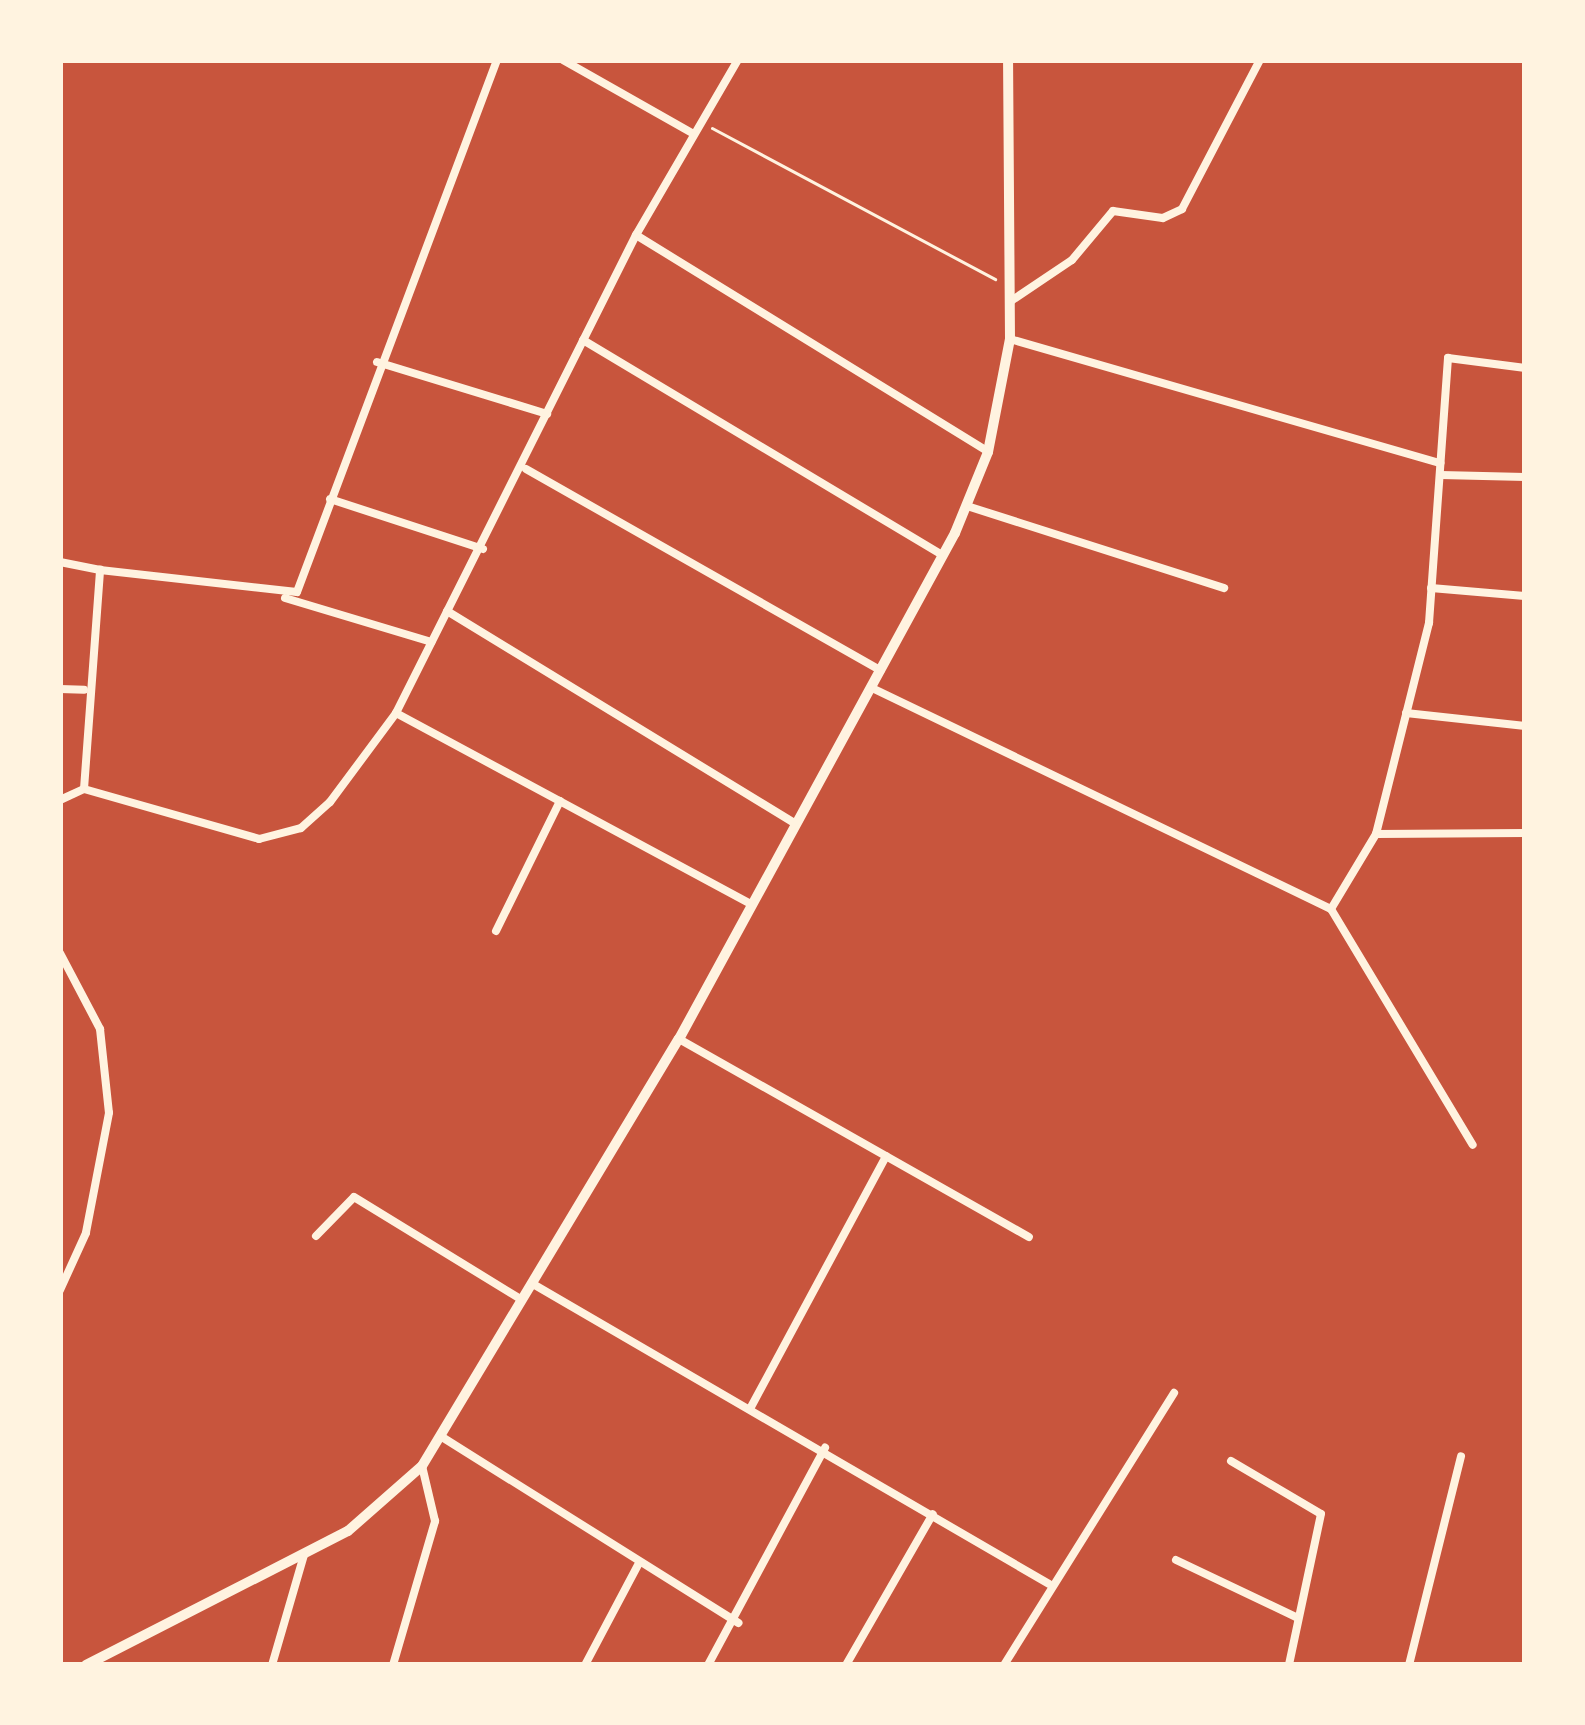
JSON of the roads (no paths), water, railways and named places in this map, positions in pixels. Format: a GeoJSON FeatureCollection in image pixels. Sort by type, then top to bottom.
{"type":"FeatureCollection","features":[{"type":"Feature","properties":{"kind":"main road"},"geometry":{"type":"LineString","coordinates":[[86,1665],[304,1556],[422,1466],[679,1039],[793,822],[882,672],[967,506],[988,452],[1010,339],[1008,60]]}},
{"type":"Feature","properties":{"kind":"street"},"geometry":{"type":"LineString","coordinates":[[284,597],[305,578],[376,362],[497,60]]}},
{"type":"Feature","properties":{"kind":"street"},"geometry":{"type":"LineString","coordinates":[[564,60],[692,134]]}},
{"type":"Feature","properties":{"kind":"street"},"geometry":{"type":"LineString","coordinates":[[60,800],[84,789],[259,839],[301,828],[330,802],[396,713],[526,469],[636,235],[738,60]]}},
{"type":"Feature","properties":{"kind":"street"},"geometry":{"type":"LineString","coordinates":[[1011,301],[1072,260],[1112,211],[1163,218],[1182,209],[1260,60]]}},
{"type":"Feature","properties":{"kind":"street"},"geometry":{"type":"LineString","coordinates":[[636,235],[988,452]]}},
{"type":"Feature","properties":{"kind":"street"},"geometry":{"type":"LineString","coordinates":[[1010,339],[1441,463]]}},
{"type":"Feature","properties":{"kind":"street"},"geometry":{"type":"LineString","coordinates":[[583,340],[942,555]]}},
{"type":"Feature","properties":{"kind":"street"},"geometry":{"type":"LineString","coordinates":[[1331,909],[1376,833],[1406,713],[1431,588],[1442,494],[1448,358],[1525,368]]}},
{"type":"Feature","properties":{"kind":"street"},"geometry":{"type":"LineString","coordinates":[[376,362],[548,414]]}},
{"type":"Feature","properties":{"kind":"street"},"geometry":{"type":"LineString","coordinates":[[526,469],[882,672]]}},
{"type":"Feature","properties":{"kind":"street"},"geometry":{"type":"LineString","coordinates":[[1441,475],[1525,477]]}},
{"type":"Feature","properties":{"kind":"street"},"geometry":{"type":"LineString","coordinates":[[330,499],[483,549]]}},
{"type":"Feature","properties":{"kind":"street"},"geometry":{"type":"LineString","coordinates":[[967,506],[1224,588]]}},
{"type":"Feature","properties":{"kind":"street"},"geometry":{"type":"LineString","coordinates":[[60,562],[284,597],[432,642]]}},
{"type":"Feature","properties":{"kind":"street"},"geometry":{"type":"LineString","coordinates":[[84,789],[84,690],[100,570]]}},
{"type":"Feature","properties":{"kind":"street"},"geometry":{"type":"LineString","coordinates":[[1431,588],[1525,596]]}},
{"type":"Feature","properties":{"kind":"street"},"geometry":{"type":"LineString","coordinates":[[447,611],[793,822]]}},
{"type":"Feature","properties":{"kind":"street"},"geometry":{"type":"LineString","coordinates":[[872,688],[1331,909],[1473,1145]]}},
{"type":"Feature","properties":{"kind":"street"},"geometry":{"type":"LineString","coordinates":[[60,689],[84,690]]}},
{"type":"Feature","properties":{"kind":"street"},"geometry":{"type":"LineString","coordinates":[[396,713],[751,904]]}},
{"type":"Feature","properties":{"kind":"street"},"geometry":{"type":"LineString","coordinates":[[1406,713],[1525,726]]}},
{"type":"Feature","properties":{"kind":"street"},"geometry":{"type":"LineString","coordinates":[[496,931],[560,801]]}},
{"type":"Feature","properties":{"kind":"street"},"geometry":{"type":"LineString","coordinates":[[1376,833],[1525,832]]}},
{"type":"Feature","properties":{"kind":"street"},"geometry":{"type":"LineString","coordinates":[[60,953],[100,1029],[109,1113],[86,1233],[60,1291]]}},
{"type":"Feature","properties":{"kind":"street"},"geometry":{"type":"LineString","coordinates":[[679,1039],[1029,1237]]}},
{"type":"Feature","properties":{"kind":"street"},"geometry":{"type":"LineString","coordinates":[[751,1407],[886,1156]]}},
{"type":"Feature","properties":{"kind":"street"},"geometry":{"type":"LineString","coordinates":[[316,1236],[354,1197],[523,1301]]}},
{"type":"Feature","properties":{"kind":"street"},"geometry":{"type":"LineString","coordinates":[[533,1284],[824,1448],[1049,1584]]}},
{"type":"Feature","properties":{"kind":"street"},"geometry":{"type":"LineString","coordinates":[[1004,1665],[1049,1584],[1174,1393]]}},
{"type":"Feature","properties":{"kind":"street"},"geometry":{"type":"LineString","coordinates":[[442,1437],[738,1623]]}},
{"type":"Feature","properties":{"kind":"street"},"geometry":{"type":"LineString","coordinates":[[708,1665],[738,1623],[824,1448]]}},
{"type":"Feature","properties":{"kind":"street"},"geometry":{"type":"LineString","coordinates":[[1409,1665],[1461,1456]]}},
{"type":"Feature","properties":{"kind":"street"},"geometry":{"type":"LineString","coordinates":[[1236,1464],[1322,1521],[1296,1617],[1289,1665]]}},
{"type":"Feature","properties":{"kind":"street"},"geometry":{"type":"LineString","coordinates":[[393,1665],[436,1521],[422,1466]]}},
{"type":"Feature","properties":{"kind":"street"},"geometry":{"type":"LineString","coordinates":[[846,1665],[932,1514]]}},
{"type":"Feature","properties":{"kind":"street"},"geometry":{"type":"LineString","coordinates":[[272,1665],[304,1556]]}},
{"type":"Feature","properties":{"kind":"street"},"geometry":{"type":"LineString","coordinates":[[1176,1560],[1296,1617]]}},
{"type":"Feature","properties":{"kind":"street"},"geometry":{"type":"LineString","coordinates":[[585,1665],[639,1563]]}}]}
